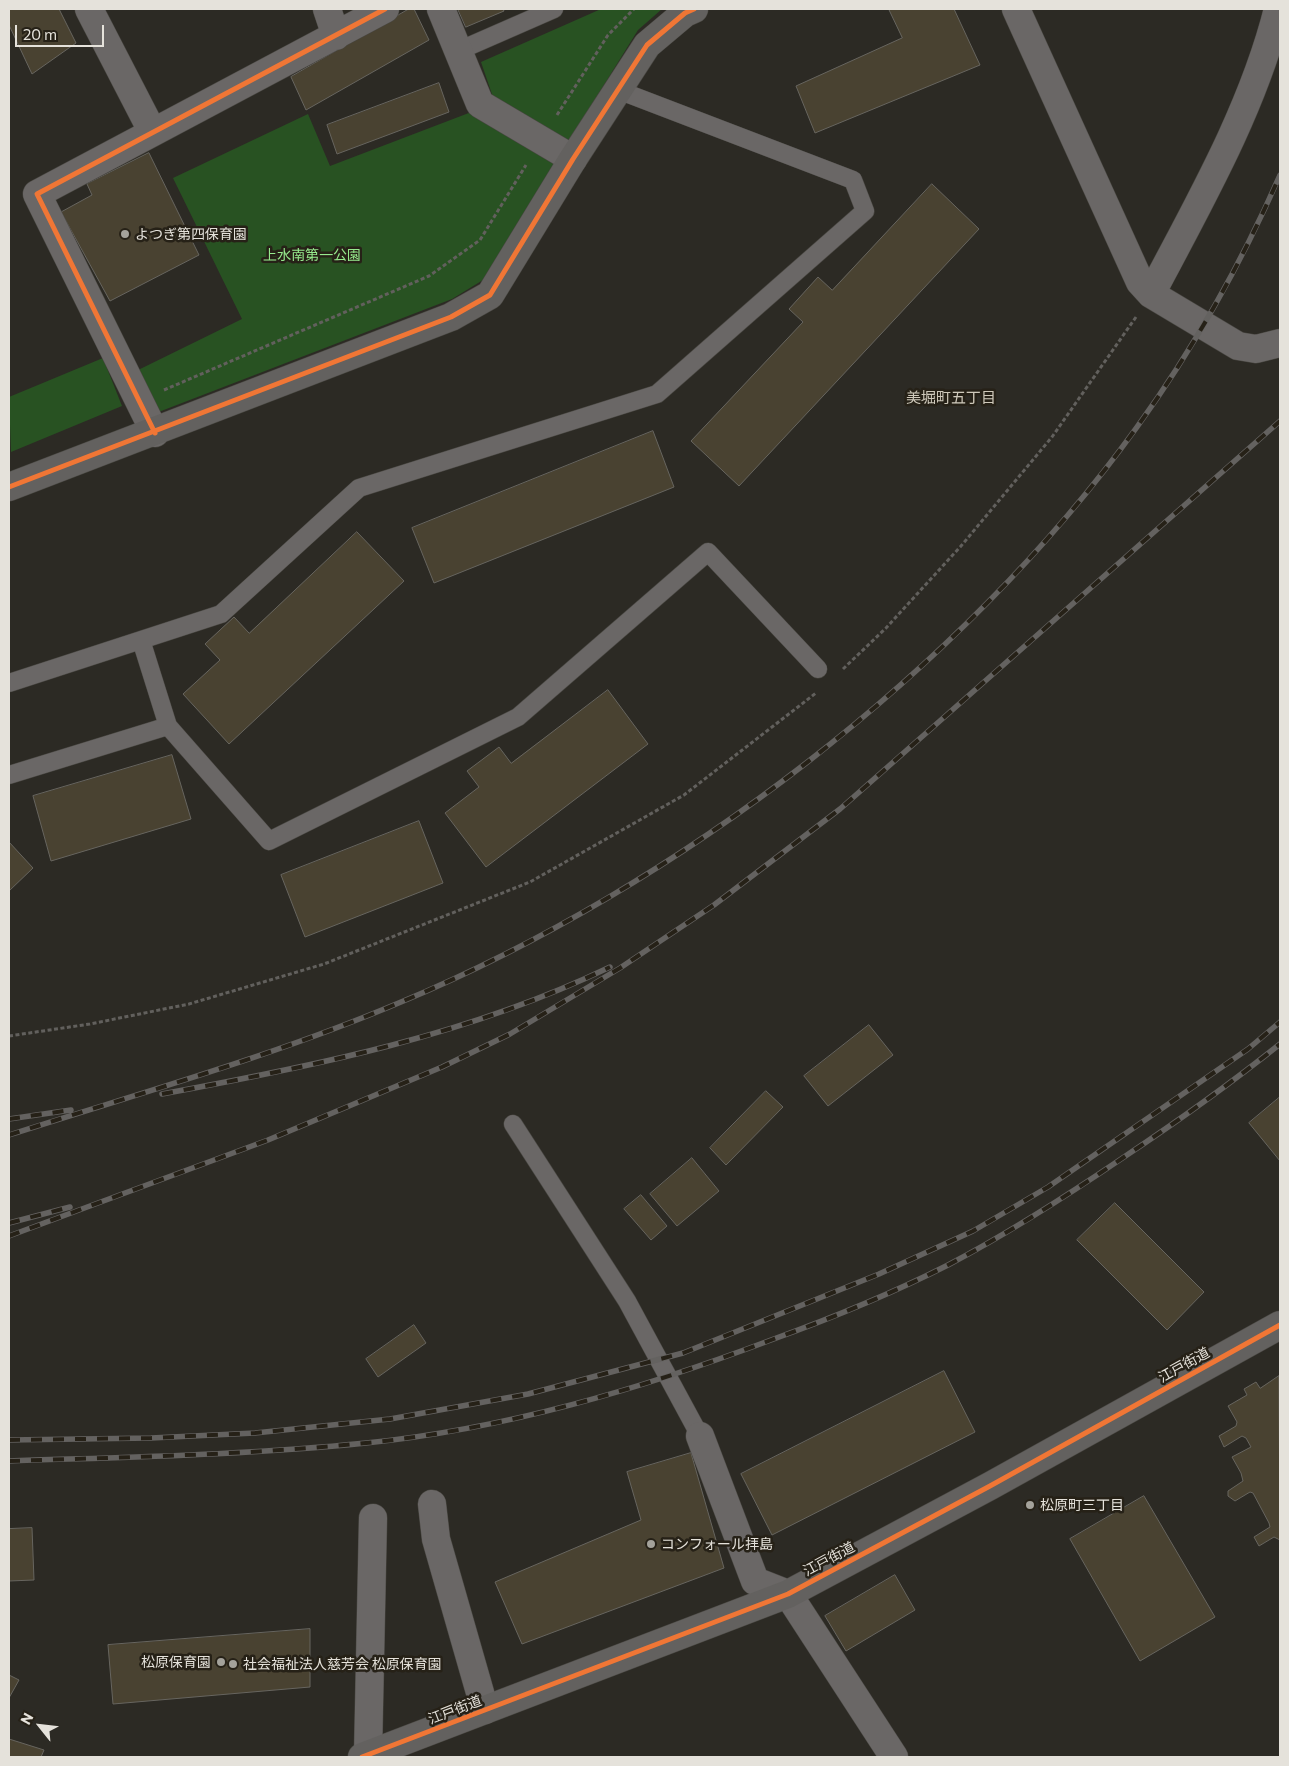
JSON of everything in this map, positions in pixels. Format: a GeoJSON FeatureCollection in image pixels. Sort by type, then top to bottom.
{"type":"FeatureCollection","features":[{"type":"Feature","properties":{"kind":"street"},"geometry":{"type":"LineString","coordinates":[[89,9],[152,131]]}},
{"type":"Feature","properties":{"kind":"street"},"geometry":{"type":"LineString","coordinates":[[327,9],[336,36]]}},
{"type":"Feature","properties":{"kind":"street"},"geometry":{"type":"LineString","coordinates":[[155,433],[37,194],[152,131],[385,9]]}},
{"type":"Feature","properties":{"kind":"street"},"geometry":{"type":"LineString","coordinates":[[441,9],[480,104],[573,159]]}},
{"type":"Feature","properties":{"kind":"street"},"geometry":{"type":"LineString","coordinates":[[9,487],[155,433],[451,317],[490,295],[573,159],[647,45],[685,13],[694,9]]}},
{"type":"Feature","properties":{"kind":"street"},"geometry":{"type":"LineString","coordinates":[[1016,9],[1140,282],[1151,294],[1238,346],[1256,349],[1275,346],[1280,343]]}},
{"type":"Feature","properties":{"kind":"street"},"geometry":{"type":"LineString","coordinates":[[1151,294],[1220,159],[1250,92],[1278,9]]}},
{"type":"Feature","properties":{"kind":"street","name":"江戸街道"},"geometry":{"type":"LineString","coordinates":[[365,1756],[788,1594],[990,1486],[1280,1325]]}},
{"type":"Feature","properties":{"kind":"street"},"geometry":{"type":"LineString","coordinates":[[700,1436],[755,1581],[788,1594],[894,1757]]}},
{"type":"Feature","properties":{"kind":"street"},"geometry":{"type":"LineString","coordinates":[[432,1504],[436,1538],[485,1710]]}},
{"type":"Feature","properties":{"kind":"street"},"geometry":{"type":"LineString","coordinates":[[365,1756],[373,1518]]}},
{"type":"Feature","properties":{"kind":"lane"},"geometry":{"type":"LineString","coordinates":[[458,51],[554,9]]}},
{"type":"Feature","properties":{"kind":"lane"},"geometry":{"type":"LineString","coordinates":[[9,682],[221,614],[358,488],[658,394],[864,212],[853,180],[618,90]]}},
{"type":"Feature","properties":{"kind":"lane"},"geometry":{"type":"LineString","coordinates":[[141,640],[168,726],[269,841],[518,717],[708,552],[818,669]]}},
{"type":"Feature","properties":{"kind":"lane"},"geometry":{"type":"LineString","coordinates":[[9,775],[168,726]]}},
{"type":"Feature","properties":{"kind":"lane"},"geometry":{"type":"LineString","coordinates":[[513,1124],[622,1293],[700,1436]]}},
{"type":"Feature","properties":{"kind":"path"},"geometry":{"type":"LineString","coordinates":[[157,393],[430,276],[480,240],[608,35],[634,9]]}},
{"type":"Feature","properties":{"kind":"path"},"geometry":{"type":"LineString","coordinates":[[835,676],[886,628],[961,546],[1052,437],[1151,294]]}},
{"type":"Feature","properties":{"kind":"path"},"geometry":{"type":"LineString","coordinates":[[9,1036],[90,1024],[189,1004],[324,964],[530,882],[684,795],[821,690]]}},
{"type":"Feature","properties":{"kind":"green space","name":"上水南第一公園"},"geometry":{"type":"Polygon","coordinates":[[[601,9],[662,9],[638,30],[483,280],[452,299],[156,413],[134,372],[242,319],[173,178],[308,114],[330,166],[495,103],[481,62],[601,9]]]}},
{"type":"Feature","properties":{"kind":"green space"},"geometry":{"type":"Polygon","coordinates":[[[103,358],[122,406],[11,452],[9,397],[103,358]]]}},
{"type":"Feature","properties":{"kind":"building"},"geometry":{"type":"Polygon","coordinates":[[[9,9],[59,9],[76,43],[32,74],[9,25],[9,9]]]}},
{"type":"Feature","properties":{"kind":"building"},"geometry":{"type":"Polygon","coordinates":[[[409,9],[414,9],[429,40],[306,110],[291,77],[409,9]]]}},
{"type":"Feature","properties":{"kind":"building"},"geometry":{"type":"Polygon","coordinates":[[[458,9],[503,9],[504,11],[466,27],[458,9]]]}},
{"type":"Feature","properties":{"kind":"building"},"geometry":{"type":"Polygon","coordinates":[[[889,9],[954,9],[980,65],[815,133],[796,86],[902,38],[889,9]]]}},
{"type":"Feature","properties":{"kind":"building"},"geometry":{"type":"Polygon","coordinates":[[[439,83],[449,112],[337,154],[327,125],[439,83]]]}},
{"type":"Feature","properties":{"kind":"building"},"geometry":{"type":"Polygon","coordinates":[[[149,153],[199,255],[110,301],[61,212],[92,195],[87,184],[149,153]]]}},
{"type":"Feature","properties":{"kind":"building"},"geometry":{"type":"Polygon","coordinates":[[[932,184],[979,229],[739,486],[691,441],[803,322],[789,309],[818,277],[832,290],[932,184]]]}},
{"type":"Feature","properties":{"kind":"building"},"geometry":{"type":"Polygon","coordinates":[[[653,431],[674,487],[434,583],[412,528],[653,431]]]}},
{"type":"Feature","properties":{"kind":"building"},"geometry":{"type":"Polygon","coordinates":[[[357,532],[404,581],[229,744],[183,694],[220,660],[205,644],[234,617],[249,633],[357,532]]]}},
{"type":"Feature","properties":{"kind":"building"},"geometry":{"type":"Polygon","coordinates":[[[608,690],[648,744],[486,867],[445,813],[479,787],[467,771],[499,747],[511,763],[608,690]]]}},
{"type":"Feature","properties":{"kind":"building"},"geometry":{"type":"Polygon","coordinates":[[[172,755],[191,819],[51,861],[33,796],[172,755]]]}},
{"type":"Feature","properties":{"kind":"building"},"geometry":{"type":"Polygon","coordinates":[[[419,821],[443,883],[305,937],[281,875],[419,821]]]}},
{"type":"Feature","properties":{"kind":"building"},"geometry":{"type":"Polygon","coordinates":[[[9,842],[33,868],[9,891],[9,842]]]}},
{"type":"Feature","properties":{"kind":"building"},"geometry":{"type":"Polygon","coordinates":[[[869,1025],[893,1055],[828,1106],[804,1076],[869,1025]]]}},
{"type":"Feature","properties":{"kind":"building"},"geometry":{"type":"Polygon","coordinates":[[[766,1091],[783,1107],[726,1165],[710,1148],[766,1091]]]}},
{"type":"Feature","properties":{"kind":"building"},"geometry":{"type":"Polygon","coordinates":[[[1280,1097],[1280,1161],[1249,1123],[1280,1097]]]}},
{"type":"Feature","properties":{"kind":"building"},"geometry":{"type":"Polygon","coordinates":[[[692,1158],[719,1191],[677,1226],[650,1194],[692,1158]]]}},
{"type":"Feature","properties":{"kind":"building"},"geometry":{"type":"Polygon","coordinates":[[[641,1195],[667,1226],[651,1240],[624,1209],[641,1195]]]}},
{"type":"Feature","properties":{"kind":"building"},"geometry":{"type":"Polygon","coordinates":[[[1115,1203],[1204,1292],[1167,1330],[1077,1240],[1115,1203]]]}},
{"type":"Feature","properties":{"kind":"building"},"geometry":{"type":"Polygon","coordinates":[[[414,1325],[426,1343],[378,1377],[366,1359],[414,1325]]]}},
{"type":"Feature","properties":{"kind":"building"},"geometry":{"type":"Polygon","coordinates":[[[944,1371],[975,1432],[772,1535],[741,1474],[944,1371]]]}},
{"type":"Feature","properties":{"kind":"building"},"geometry":{"type":"Polygon","coordinates":[[[1279,1376],[1280,1540],[1274,1537],[1259,1546],[1254,1537],[1270,1527],[1253,1493],[1250,1492],[1235,1501],[1228,1496],[1228,1491],[1243,1481],[1241,1473],[1232,1457],[1251,1447],[1246,1438],[1242,1436],[1224,1447],[1219,1436],[1236,1426],[1237,1422],[1228,1406],[1247,1395],[1244,1389],[1256,1382],[1260,1388],[1279,1376]]]}},
{"type":"Feature","properties":{"kind":"building","name":"コンフォール拝島"},"geometry":{"type":"Polygon","coordinates":[[[691,1453],[724,1568],[522,1644],[495,1582],[641,1520],[627,1472],[691,1453]]]}},
{"type":"Feature","properties":{"kind":"building"},"geometry":{"type":"Polygon","coordinates":[[[1144,1496],[1215,1617],[1140,1661],[1070,1539],[1144,1496]]]}},
{"type":"Feature","properties":{"kind":"building"},"geometry":{"type":"Polygon","coordinates":[[[32,1528],[34,1580],[9,1581],[9,1529],[32,1528]]]}},
{"type":"Feature","properties":{"kind":"building"},"geometry":{"type":"Polygon","coordinates":[[[895,1575],[915,1610],[846,1651],[825,1616],[895,1575]]]}},
{"type":"Feature","properties":{"kind":"building","name":"社会福祉法人慈芳会 松原保育園"},"geometry":{"type":"Polygon","coordinates":[[[310,1629],[310,1687],[113,1704],[108,1645],[310,1629]]]}},
{"type":"Feature","properties":{"kind":"building"},"geometry":{"type":"Polygon","coordinates":[[[9,1675],[19,1680],[9,1698],[9,1675]]]}},
{"type":"Feature","properties":{"kind":"building"},"geometry":{"type":"Polygon","coordinates":[[[9,1739],[44,1750],[41,1757],[9,1757],[9,1739]]]}},
{"type":"Feature","properties":{"kind":"railway"},"geometry":{"type":"LineString","coordinates":[[9,1135],[305,1040],[401,1002],[505,954],[608,898],[709,834],[807,762],[900,685],[987,603],[1066,517],[1137,427],[1178,367],[1233,273],[1280,175]]}},
{"type":"Feature","properties":{"kind":"railway"},"geometry":{"type":"LineString","coordinates":[[9,1236],[268,1140],[442,1067],[510,1034],[620,968],[714,905],[840,809],[1280,421]]}},
{"type":"Feature","properties":{"kind":"railway"},"geometry":{"type":"LineString","coordinates":[[162,1094],[277,1072],[390,1046],[447,1030],[557,991],[610,967]]}},
{"type":"Feature","properties":{"kind":"railway"},"geometry":{"type":"LineString","coordinates":[[9,1440],[151,1438],[255,1433],[390,1419],[528,1394],[683,1353],[879,1274],[973,1231],[1048,1187],[1248,1049],[1280,1022]]}},
{"type":"Feature","properties":{"kind":"railway"},"geometry":{"type":"LineString","coordinates":[[9,1461],[277,1450],[418,1437],[470,1428],[572,1405],[672,1375],[839,1314],[905,1286],[971,1253],[1038,1213],[1184,1116],[1280,1044]]}},
{"type":"Feature","properties":{"kind":"railway"},"geometry":{"type":"LineString","coordinates":[[9,1119],[71,1110]]}},
{"type":"Feature","properties":{"kind":"railway"},"geometry":{"type":"LineString","coordinates":[[9,1223],[70,1207]]}},
{"type":"Feature","properties":{"kind":"cycle path"},"geometry":{"type":"LineString","coordinates":[[155,433],[37,194],[385,9]]}},
{"type":"Feature","properties":{"kind":"cycle path"},"geometry":{"type":"LineString","coordinates":[[9,487],[451,317],[490,295],[573,159],[647,45],[685,13],[694,9]]}},
{"type":"Feature","properties":{"kind":"cycle path"},"geometry":{"type":"LineString","coordinates":[[362,1757],[788,1594],[990,1486],[1280,1325]]}},
{"type":"Feature","properties":{"kind":"place","name":"よつぎ第四保育園"},"geometry":{"type":"Point","coordinates":[125,234]}},
{"type":"Feature","properties":{"kind":"place","name":"松原町三丁目"},"geometry":{"type":"Point","coordinates":[1030,1505]}},
{"type":"Feature","properties":{"kind":"place","name":"コンフォール拝島"},"geometry":{"type":"Point","coordinates":[651,1544]}},
{"type":"Feature","properties":{"kind":"place","name":"松原保育園"},"geometry":{"type":"Point","coordinates":[221,1662]}},
{"type":"Feature","properties":{"kind":"place","name":"社会福祉法人慈芳会 松原保育園"},"geometry":{"type":"Point","coordinates":[233,1664]}},
{"type":"Feature","properties":{"kind":"district","name":"美堀町五丁目"},"geometry":{"type":"Point","coordinates":[951,398]}}]}
